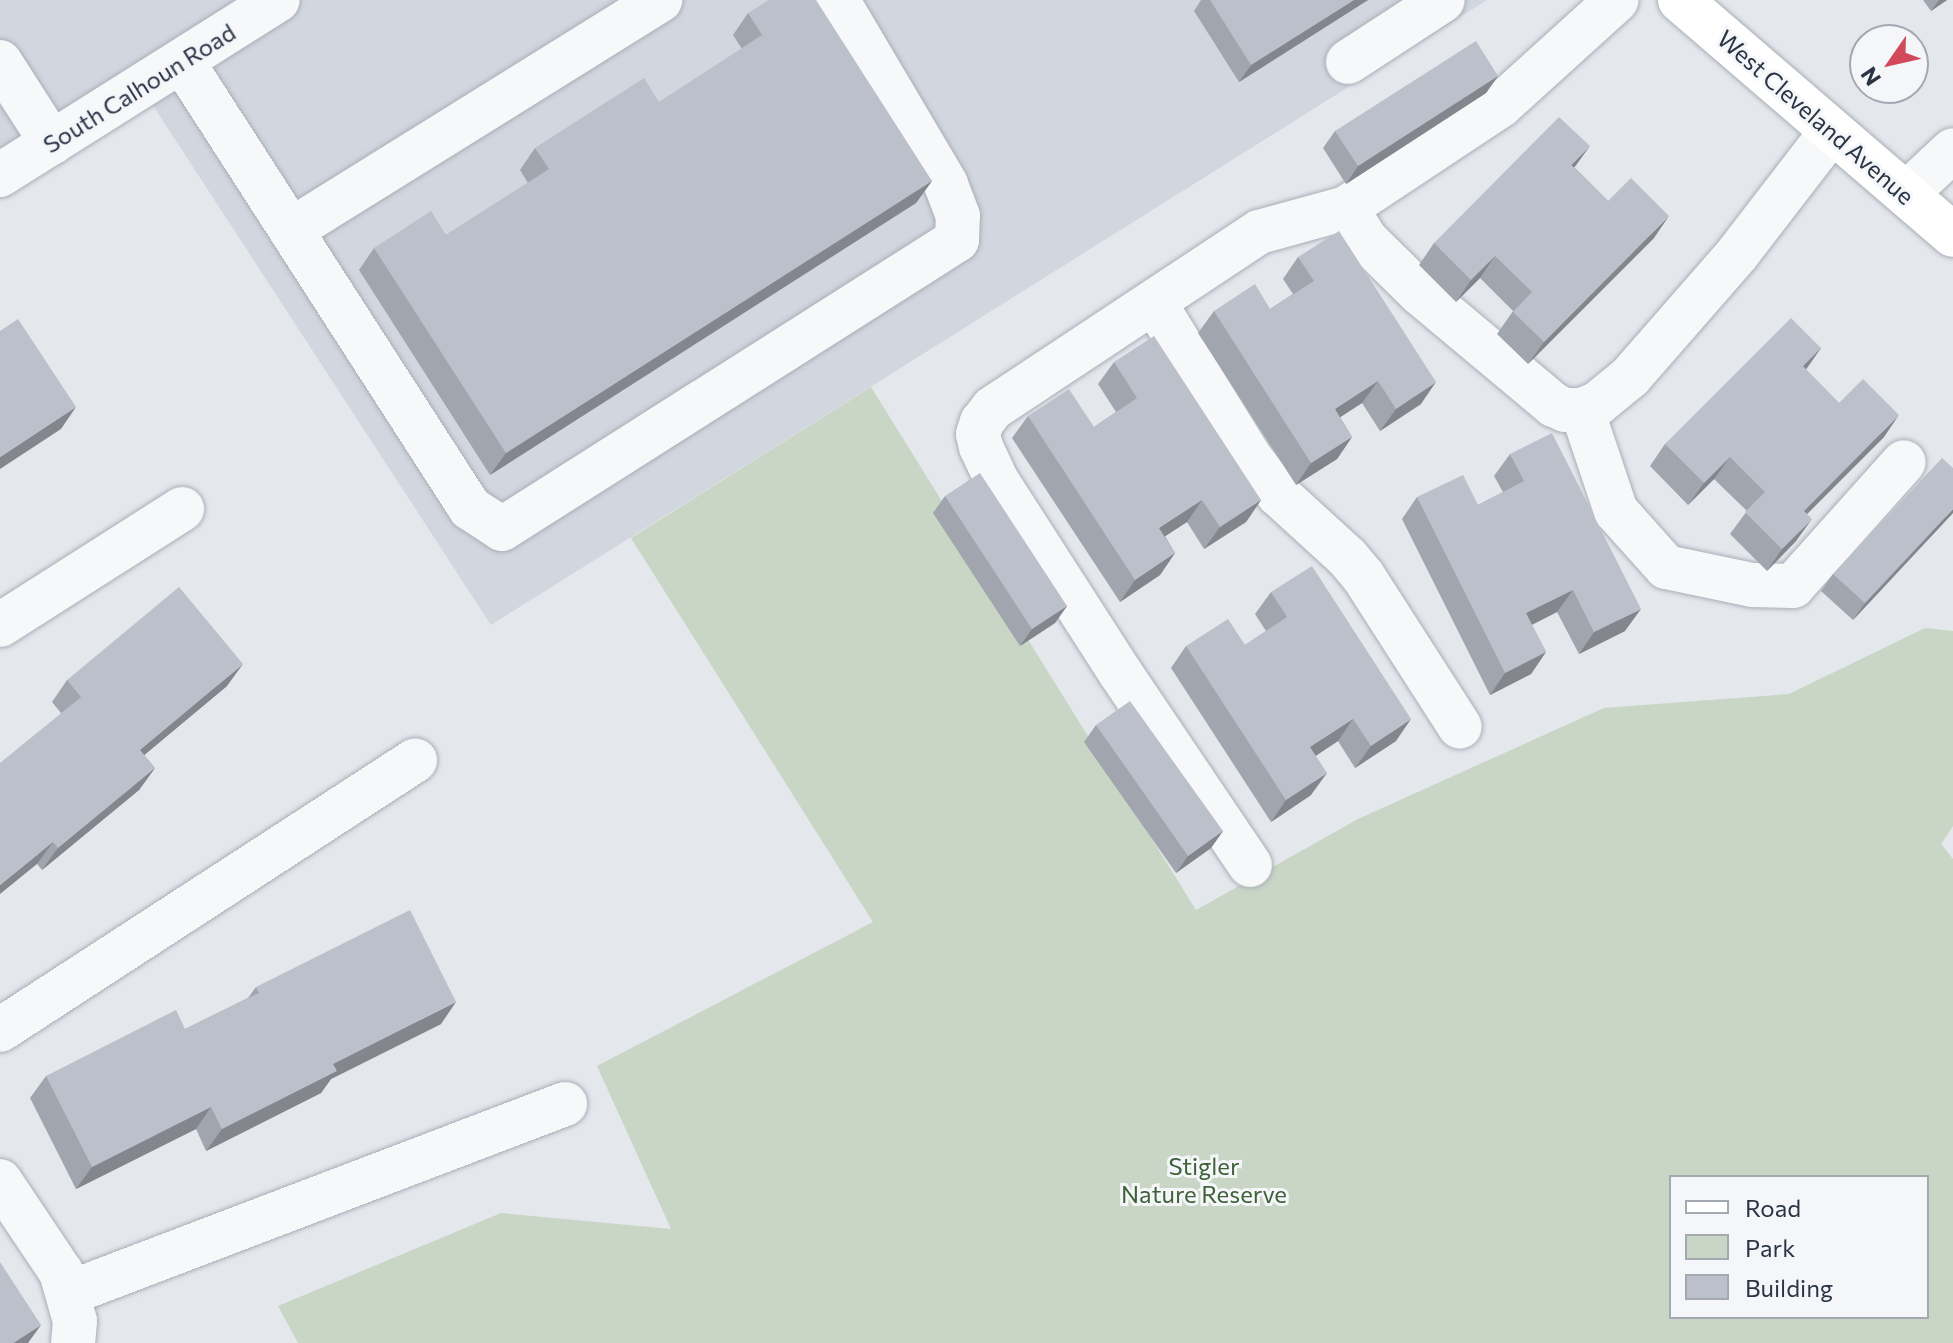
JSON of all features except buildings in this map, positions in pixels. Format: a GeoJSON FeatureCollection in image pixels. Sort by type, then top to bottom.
{"type":"FeatureCollection","features":[{"type":"Feature","properties":{"kind":"main road","name":"West Cleveland Avenue"},"geometry":{"type":"LineString","coordinates":[[1680,0],[1953,235]]}},
{"type":"Feature","properties":{"kind":"street","name":"South Calhoun Road"},"geometry":{"type":"LineString","coordinates":[[0,175],[278,0]]}},
{"type":"Feature","properties":{"kind":"street"},"geometry":{"type":"LineString","coordinates":[[291,230],[660,0]]}},
{"type":"Feature","properties":{"kind":"street"},"geometry":{"type":"LineString","coordinates":[[182,61],[470,508],[502,529],[957,240],[958,216],[946,184],[837,0]]}},
{"type":"Feature","properties":{"kind":"street"},"geometry":{"type":"LineString","coordinates":[[1348,62],[1443,0]]}},
{"type":"Feature","properties":{"kind":"street"},"geometry":{"type":"LineString","coordinates":[[1250,865],[1121,674],[996,479],[978,434],[993,408],[1259,232],[1346,208],[1501,105],[1617,0]]}},
{"type":"Feature","properties":{"kind":"street"},"geometry":{"type":"LineString","coordinates":[[0,62],[52,143]]}},
{"type":"Feature","properties":{"kind":"street"},"geometry":{"type":"LineString","coordinates":[[1346,208],[1365,239],[1420,293],[1554,405],[1565,410],[1582,410],[1597,404],[1630,377],[1738,253],[1832,131]]}},
{"type":"Feature","properties":{"kind":"street"},"geometry":{"type":"LineString","coordinates":[[1906,194],[1953,150]]}},
{"type":"Feature","properties":{"kind":"street"},"geometry":{"type":"LineString","coordinates":[[1154,302],[1249,456],[1278,494],[1347,557],[1363,576],[1460,727]]}},
{"type":"Feature","properties":{"kind":"street"},"geometry":{"type":"LineString","coordinates":[[1582,410],[1616,511],[1666,567],[1752,585],[1793,586],[1904,462]]}},
{"type":"Feature","properties":{"kind":"street"},"geometry":{"type":"LineString","coordinates":[[0,625],[182,509]]}},
{"type":"Feature","properties":{"kind":"street"},"geometry":{"type":"LineString","coordinates":[[0,1030],[415,761]]}},
{"type":"Feature","properties":{"kind":"street"},"geometry":{"type":"LineString","coordinates":[[69,1293],[565,1104]]}},
{"type":"Feature","properties":{"kind":"street"},"geometry":{"type":"LineString","coordinates":[[0,1181],[61,1272],[75,1321],[73,1343]]}},
{"type":"Feature","properties":{"kind":"shaded area"},"geometry":{"type":"Polygon","coordinates":[[[0,0],[1487,0],[491,625],[141,87],[0,174],[0,0]]]}},
{"type":"Feature","properties":{"kind":"green space","name":"Stigler Nature Reserve"},"geometry":{"type":"Polygon","coordinates":[[[871,387],[1196,910],[1358,819],[1604,708],[1789,694],[1925,628],[1953,631],[1953,826],[1941,844],[1953,859],[1953,1343],[298,1343],[278,1306],[501,1213],[671,1229],[597,1066],[873,922],[631,538],[871,387]]]}}]}
